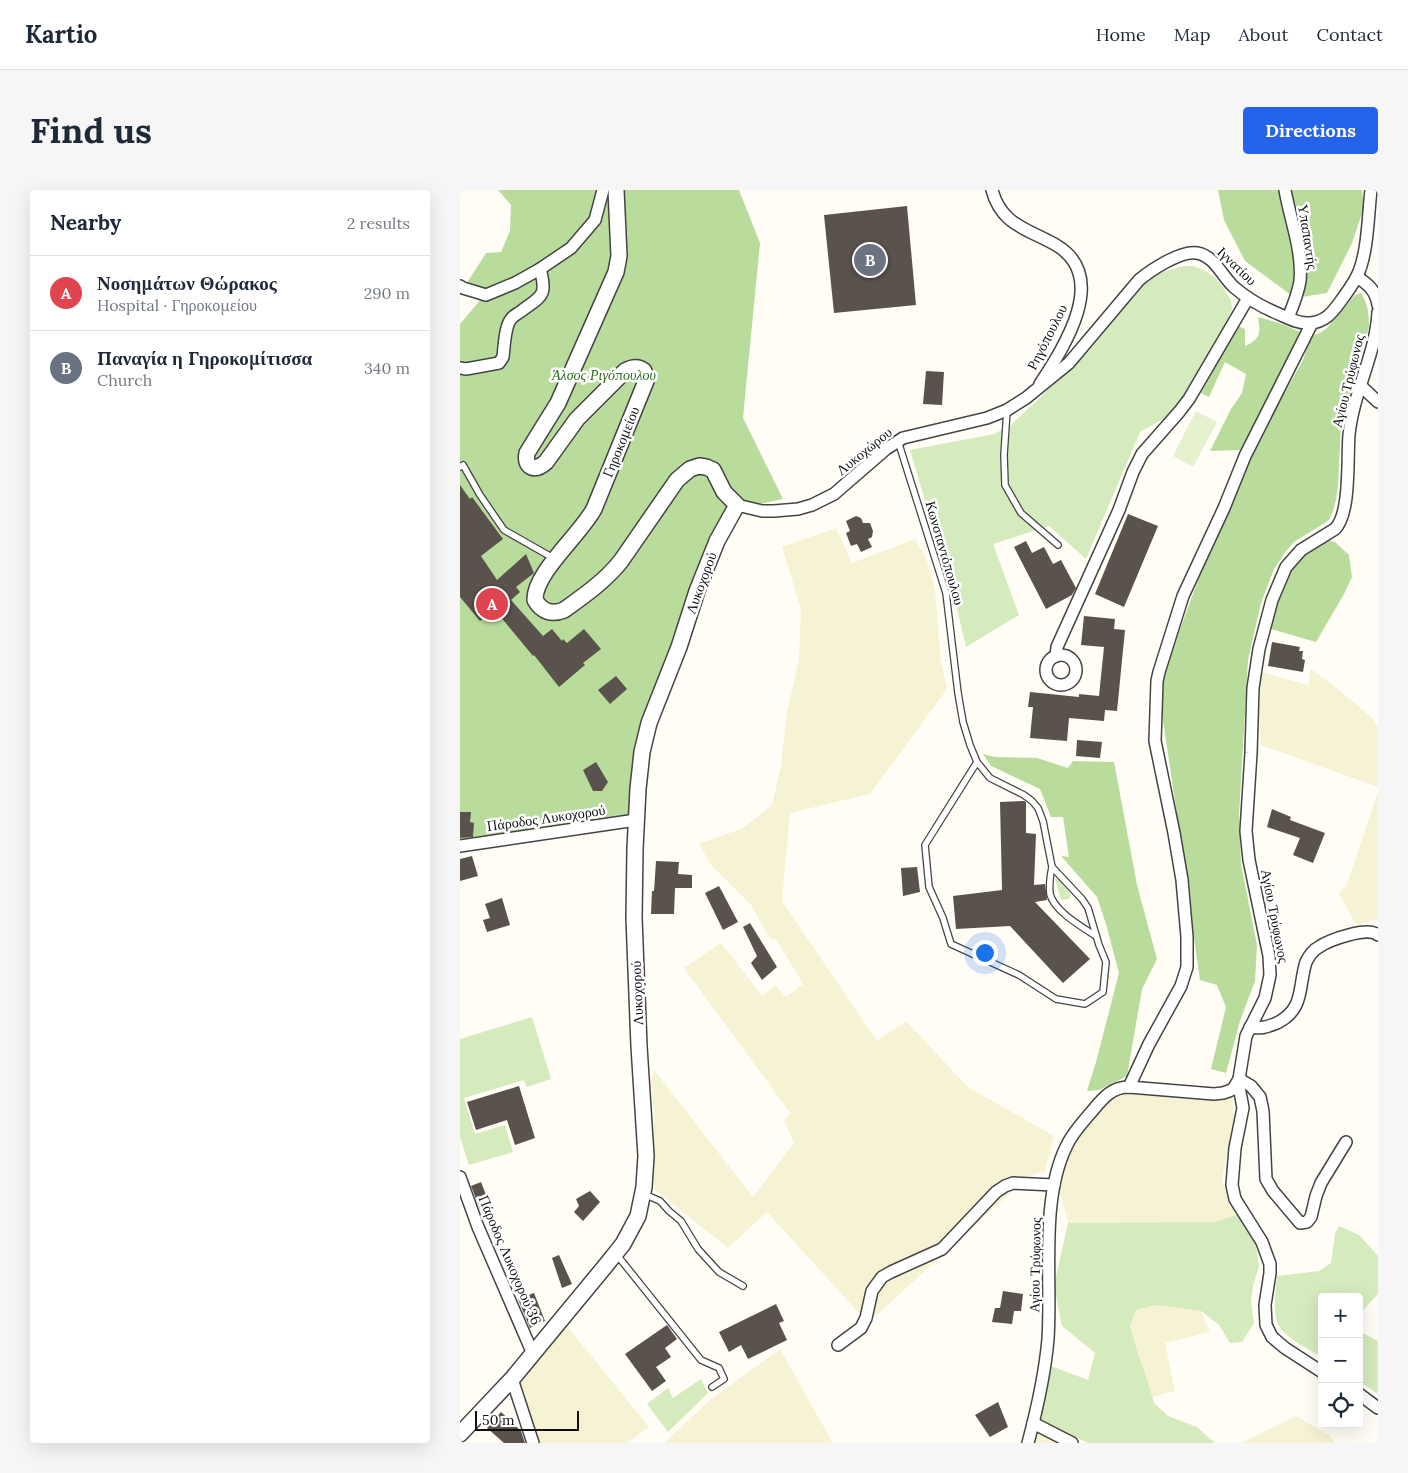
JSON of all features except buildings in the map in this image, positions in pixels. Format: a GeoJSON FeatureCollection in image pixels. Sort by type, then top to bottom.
{"type":"FeatureCollection","features":[{"type":"Feature","properties":{"kind":"street"},"geometry":{"type":"LineString","coordinates":[[460,286],[486,295],[515,283],[540,269],[571,248],[592,225],[598,214],[603,190]]}},
{"type":"Feature","properties":{"kind":"street","name":"Γηροκομείου"},"geometry":{"type":"LineString","coordinates":[[616,190],[619,256],[616,272],[558,403],[527,453],[526,460],[528,464],[537,468],[546,462],[577,419],[625,371],[631,368],[641,368],[644,371],[646,381],[594,509],[587,521],[555,559],[538,584],[535,600],[540,608],[554,614],[564,610],[611,574],[677,480],[690,469],[699,466],[713,470],[724,492],[737,505]]}},
{"type":"Feature","properties":{"kind":"street","name":"Ρηγόπουλου"},"geometry":{"type":"LineString","coordinates":[[992,190],[997,205],[1003,214],[1015,224],[1064,251],[1072,260],[1080,278],[1081,300],[1076,318],[1065,342],[1036,389]]}},
{"type":"Feature","properties":{"kind":"street","name":"Υπαπαντής"},"geometry":{"type":"LineString","coordinates":[[1285,190],[1297,240],[1300,280],[1288,318]]}},
{"type":"Feature","properties":{"kind":"street"},"geometry":{"type":"LineString","coordinates":[[1129,1087],[1148,1044],[1181,986],[1187,967],[1187,937],[1182,880],[1155,741],[1159,672],[1183,596],[1224,508],[1245,456],[1312,323],[1323,320],[1332,313],[1357,276],[1364,247],[1371,190]]}},
{"type":"Feature","properties":{"kind":"street","name":"Ιγνατίου"},"geometry":{"type":"LineString","coordinates":[[1036,389],[1058,373],[1076,356],[1139,280],[1152,270],[1180,255],[1193,252],[1208,257],[1231,284],[1248,298],[1264,308],[1288,318],[1302,323],[1312,323]]}},
{"type":"Feature","properties":{"kind":"street"},"geometry":{"type":"LineString","coordinates":[[460,368],[466,369],[499,363],[502,360],[508,324],[511,318],[540,297],[544,289],[540,269]]}},
{"type":"Feature","properties":{"kind":"street"},"geometry":{"type":"LineString","coordinates":[[1357,276],[1373,290],[1378,305]]}},
{"type":"Feature","properties":{"kind":"street"},"geometry":{"type":"LineString","coordinates":[[1056,656],[1057,647],[1119,510],[1142,454],[1189,399],[1248,298]]}},
{"type":"Feature","properties":{"kind":"street","name":"Αγίου Τρύφωνος"},"geometry":{"type":"LineString","coordinates":[[1028,1443],[1044,1373],[1048,1337],[1050,1230],[1054,1185],[1065,1148],[1080,1124],[1110,1093],[1121,1087],[1214,1094],[1229,1091],[1238,1081],[1242,1068],[1244,1045],[1250,1027],[1265,998],[1270,975],[1269,956],[1249,860],[1246,831],[1252,747],[1253,694],[1257,658],[1272,600],[1286,567],[1301,550],[1338,526],[1342,518],[1346,493],[1350,429],[1374,337],[1378,312]]}},
{"type":"Feature","properties":{"kind":"street"},"geometry":{"type":"LineString","coordinates":[[1361,386],[1378,402]]}},
{"type":"Feature","properties":{"kind":"street","name":"Λυκοχώρου"},"geometry":{"type":"LineString","coordinates":[[737,505],[768,511],[789,510],[812,505],[834,494],[898,440],[915,434],[987,418],[1007,410],[1036,389]]}},
{"type":"Feature","properties":{"kind":"street","name":"Λυκοχορού"},"geometry":{"type":"LineString","coordinates":[[460,1434],[512,1380],[616,1253],[638,1216],[646,1171],[646,1144],[638,1037],[635,936],[634,874],[639,776],[647,729],[672,667],[697,591],[713,550],[737,505]]}},
{"type":"Feature","properties":{"kind":"street","name":"Πάροδος Λυκοχορού"},"geometry":{"type":"LineString","coordinates":[[460,846],[636,820]]}},
{"type":"Feature","properties":{"kind":"street"},"geometry":{"type":"LineString","coordinates":[[1250,1027],[1262,1029],[1290,1014],[1300,997],[1306,962],[1316,948],[1358,933],[1373,931],[1378,934]]}},
{"type":"Feature","properties":{"kind":"street"},"geometry":{"type":"LineString","coordinates":[[1238,1081],[1251,1086],[1260,1097],[1263,1111],[1266,1179],[1273,1191],[1300,1223],[1307,1222],[1311,1218],[1321,1183],[1346,1142]]}},
{"type":"Feature","properties":{"kind":"street"},"geometry":{"type":"LineString","coordinates":[[1238,1081],[1243,1108],[1235,1148],[1232,1185],[1235,1199],[1262,1242],[1270,1264],[1265,1310],[1267,1328],[1272,1337],[1285,1348],[1318,1369]]}},
{"type":"Feature","properties":{"kind":"street","name":"Πάροδος Λυκοχορού 36"},"geometry":{"type":"LineString","coordinates":[[460,1177],[478,1227],[533,1354]]}},
{"type":"Feature","properties":{"kind":"street"},"geometry":{"type":"LineString","coordinates":[[838,1345],[861,1328],[866,1318],[872,1291],[882,1277],[942,1249],[996,1192],[1013,1183],[1054,1185]]}},
{"type":"Feature","properties":{"kind":"street"},"geometry":{"type":"LineString","coordinates":[[512,1380],[533,1443]]}},
{"type":"Feature","properties":{"kind":"street"},"geometry":{"type":"LineString","coordinates":[[1363,1397],[1378,1408]]}},
{"type":"Feature","properties":{"kind":"street"},"geometry":{"type":"LineString","coordinates":[[1033,1423],[1072,1443]]}},
{"type":"Feature","properties":{"kind":"lane"},"geometry":{"type":"LineString","coordinates":[[1007,410],[1004,455],[1005,485],[1021,513],[1058,545]]}},
{"type":"Feature","properties":{"kind":"lane","name":"Κωνσταντόπουλου"},"geometry":{"type":"LineString","coordinates":[[898,440],[945,588],[957,682],[967,738],[977,762],[993,781],[1024,795],[1035,804],[1043,821],[1052,867],[1050,895],[1061,910],[1096,936]]}},
{"type":"Feature","properties":{"kind":"lane"},"geometry":{"type":"LineString","coordinates":[[460,467],[464,465],[480,495],[504,530],[555,559]]}},
{"type":"Feature","properties":{"kind":"lane"},"geometry":{"type":"LineString","coordinates":[[977,762],[925,845],[929,887],[943,918],[951,944],[1019,975],[1056,999],[1085,1004],[1103,992],[1106,962],[1085,902],[1052,867]]}},
{"type":"Feature","properties":{"kind":"lane"},"geometry":{"type":"LineString","coordinates":[[643,1193],[660,1201],[681,1221],[698,1249],[719,1272],[743,1286]]}},
{"type":"Feature","properties":{"kind":"lane"},"geometry":{"type":"LineString","coordinates":[[616,1253],[701,1360],[719,1368],[724,1378],[712,1387]]}},
{"type":"Feature","properties":{"kind":"shaded area"},"geometry":{"type":"Polygon","coordinates":[[[836,528],[852,563],[915,539],[926,558],[935,588],[941,662],[947,689],[870,794],[790,813],[782,901],[877,1041],[906,1021],[968,1087],[1054,1136],[1045,1171],[1029,1176],[868,1323],[767,1212],[728,1248],[654,1189],[654,1115],[651,1080],[654,1070],[753,1197],[794,1143],[784,1120],[791,1114],[684,968],[721,943],[762,996],[775,985],[786,997],[803,984],[776,939],[770,939],[751,905],[711,865],[699,844],[743,828],[772,805],[781,766],[787,711],[799,659],[801,609],[782,547],[836,528]]]}},
{"type":"Feature","properties":{"kind":"shaded area"},"geometry":{"type":"Polygon","coordinates":[[[1311,669],[1373,719],[1378,728],[1378,787],[1261,745],[1259,724],[1261,672],[1308,685],[1311,669]]]}},
{"type":"Feature","properties":{"kind":"shaded area"},"geometry":{"type":"Polygon","coordinates":[[[1378,792],[1378,921],[1374,919],[1357,926],[1339,894],[1347,884],[1378,792]]]}},
{"type":"Feature","properties":{"kind":"shaded area"},"geometry":{"type":"Polygon","coordinates":[[[1119,1090],[1232,1096],[1234,1117],[1222,1179],[1228,1199],[1238,1214],[1215,1222],[1068,1223],[1059,1189],[1062,1169],[1071,1142],[1097,1110],[1119,1090]]]}},
{"type":"Feature","properties":{"kind":"shaded area"},"geometry":{"type":"Polygon","coordinates":[[[1156,1305],[1201,1311],[1210,1332],[1165,1343],[1175,1391],[1152,1397],[1130,1326],[1136,1310],[1156,1305]]]}},
{"type":"Feature","properties":{"kind":"shaded area"},"geometry":{"type":"Polygon","coordinates":[[[566,1325],[649,1427],[627,1443],[539,1443],[519,1378],[566,1325]]]}},
{"type":"Feature","properties":{"kind":"shaded area"},"geometry":{"type":"Polygon","coordinates":[[[780,1349],[833,1443],[664,1443],[710,1400],[780,1349]]]}},
{"type":"Feature","properties":{"kind":"shaded area"},"geometry":{"type":"Polygon","coordinates":[[[1296,1416],[1329,1435],[1335,1443],[1241,1443],[1296,1416]]]}},
{"type":"Feature","properties":{"kind":"shaded area"},"geometry":{"type":"Polygon","coordinates":[[[1035,1427],[1065,1443],[1030,1443],[1035,1427]]]}},
{"type":"Feature","properties":{"kind":"green space","name":"Άλσος Ριγόπουλου"},"geometry":{"type":"Polygon","coordinates":[[[498,190],[739,190],[760,243],[743,418],[783,499],[742,508],[703,556],[630,818],[472,840],[460,840],[460,324],[482,298],[467,283],[486,253],[501,252],[510,231],[511,205],[498,190]]]}},
{"type":"Feature","properties":{"kind":"green space"},"geometry":{"type":"Polygon","coordinates":[[[1218,190],[1362,190],[1364,207],[1352,243],[1327,293],[1295,298],[1245,261],[1224,220],[1218,190]]]}},
{"type":"Feature","properties":{"kind":"green space"},"geometry":{"type":"Polygon","coordinates":[[[1184,266],[1193,266],[1204,270],[1216,278],[1231,300],[1232,309],[1183,398],[1167,417],[1140,432],[1086,559],[1049,526],[993,544],[1019,615],[966,647],[955,600],[910,450],[994,434],[1011,425],[1089,351],[1140,285],[1159,273],[1184,266]]]}},
{"type":"Feature","properties":{"kind":"green space"},"geometry":{"type":"Polygon","coordinates":[[[1361,293],[1368,309],[1369,327],[1341,425],[1338,486],[1333,511],[1329,520],[1294,542],[1274,569],[1261,603],[1248,660],[1239,815],[1241,864],[1257,945],[1255,981],[1240,1021],[1226,1073],[1211,1069],[1226,1007],[1217,985],[1200,980],[1192,924],[1190,891],[1160,700],[1164,675],[1208,553],[1238,482],[1259,439],[1303,360],[1310,339],[1327,328],[1355,295],[1361,293]]]}},
{"type":"Feature","properties":{"kind":"green space"},"geometry":{"type":"Polygon","coordinates":[[[1258,317],[1300,332],[1241,450],[1210,451],[1231,409],[1242,393],[1246,374],[1225,362],[1209,397],[1201,393],[1238,326],[1245,329],[1245,346],[1257,337],[1259,334],[1258,317]]]}},
{"type":"Feature","properties":{"kind":"green space"},"geometry":{"type":"Polygon","coordinates":[[[1196,411],[1217,422],[1193,467],[1173,456],[1196,411]]]}},
{"type":"Feature","properties":{"kind":"green space"},"geometry":{"type":"Polygon","coordinates":[[[1325,540],[1335,542],[1349,555],[1352,577],[1316,642],[1271,629],[1277,600],[1290,570],[1302,555],[1325,540]]]}},
{"type":"Feature","properties":{"kind":"green space"},"geometry":{"type":"Polygon","coordinates":[[[983,754],[995,757],[1037,758],[1068,768],[1073,761],[1114,762],[1137,885],[1157,959],[1142,989],[1127,1076],[1099,1090],[1087,1091],[1119,973],[1097,897],[1061,856],[1069,857],[1063,817],[1051,817],[1040,789],[991,766],[983,754]]]}},
{"type":"Feature","properties":{"kind":"green space"},"geometry":{"type":"Polygon","coordinates":[[[1058,878],[1071,895],[1069,899],[1061,900],[1055,879],[1058,878]]]}},
{"type":"Feature","properties":{"kind":"green space"},"geometry":{"type":"Polygon","coordinates":[[[532,1017],[551,1079],[527,1087],[524,1080],[464,1098],[475,1134],[505,1125],[513,1152],[469,1165],[460,1137],[460,1039],[532,1017]]]}},
{"type":"Feature","properties":{"kind":"green space"},"geometry":{"type":"Polygon","coordinates":[[[1238,1214],[1255,1239],[1259,1266],[1251,1301],[1254,1323],[1242,1342],[1230,1343],[1219,1325],[1201,1311],[1156,1305],[1136,1310],[1130,1326],[1154,1403],[1168,1416],[1197,1427],[1215,1443],[1088,1443],[1038,1420],[1051,1366],[1088,1380],[1095,1353],[1062,1326],[1054,1286],[1068,1223],[1215,1222],[1238,1214]]]}},
{"type":"Feature","properties":{"kind":"green space"},"geometry":{"type":"Polygon","coordinates":[[[1339,1226],[1359,1235],[1378,1256],[1378,1294],[1363,1311],[1363,1293],[1318,1293],[1318,1355],[1285,1334],[1278,1324],[1275,1307],[1277,1276],[1319,1271],[1331,1263],[1335,1234],[1339,1226]]]}},
{"type":"Feature","properties":{"kind":"green space"},"geometry":{"type":"Polygon","coordinates":[[[1363,1333],[1378,1341],[1378,1394],[1363,1384],[1363,1333]]]}},
{"type":"Feature","properties":{"kind":"green space"},"geometry":{"type":"Polygon","coordinates":[[[701,1379],[708,1393],[668,1432],[647,1404],[668,1388],[673,1398],[701,1379]]]}},
{"type":"Feature","properties":{"kind":"place","name":"Παναγία η Γηροκομίτισσα"},"geometry":{"type":"Point","coordinates":[870,260]}},
{"type":"Feature","properties":{"kind":"place","name":"Νοσημάτων Θώρακος"},"geometry":{"type":"Point","coordinates":[492,604]}}]}
